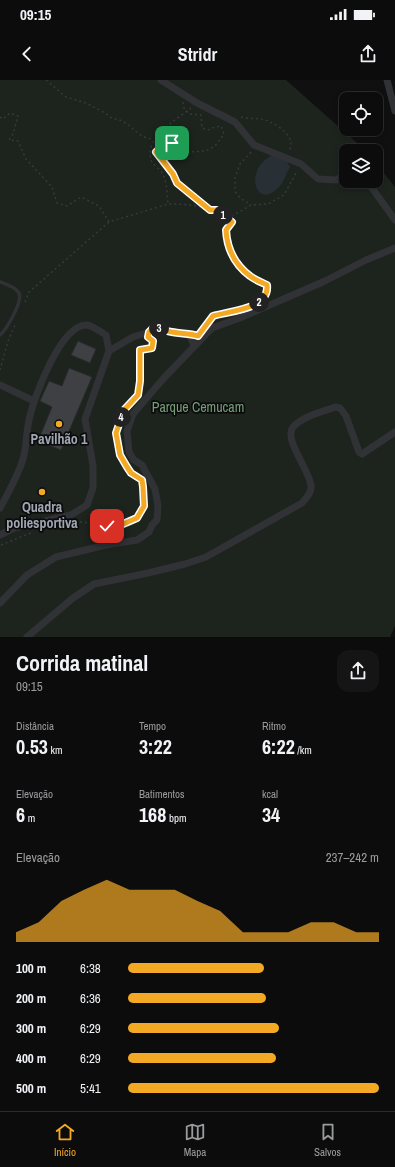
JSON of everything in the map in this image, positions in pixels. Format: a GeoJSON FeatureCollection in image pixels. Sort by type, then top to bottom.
{"type":"FeatureCollection","features":[{"type":"Feature","properties":{"kind":"street"},"geometry":{"type":"LineString","coordinates":[[161,80],[197,103],[235,122],[254,145],[301,164],[318,179],[336,180],[339,178]]}},
{"type":"Feature","properties":{"kind":"street"},"geometry":{"type":"LineString","coordinates":[[387,80],[395,111]]}},
{"type":"Feature","properties":{"kind":"street"},"geometry":{"type":"LineString","coordinates":[[372,188],[395,220]]}},
{"type":"Feature","properties":{"kind":"street"},"geometry":{"type":"LineString","coordinates":[[0,603],[27,575],[56,557],[106,545],[137,540],[149,532],[152,525],[157,520],[158,506],[155,489],[142,465],[134,460],[129,452],[127,431],[133,414],[212,328],[240,318],[325,282],[366,260],[395,248]]}},
{"type":"Feature","properties":{"kind":"street"},"geometry":{"type":"LineString","coordinates":[[0,508],[23,458],[29,418],[40,384],[67,337],[79,326],[89,325],[106,335],[109,351],[85,418],[93,466],[93,488],[87,505],[71,515],[14,528],[0,535]]}},
{"type":"Feature","properties":{"kind":"street"},"geometry":{"type":"LineString","coordinates":[[109,351],[132,337],[149,332],[153,328],[159,328],[170,332],[189,333],[194,346]]}},
{"type":"Feature","properties":{"kind":"street"},"geometry":{"type":"LineString","coordinates":[[0,381],[0,390]]}},
{"type":"Feature","properties":{"kind":"street"},"geometry":{"type":"LineString","coordinates":[[0,385],[34,401]]}},
{"type":"Feature","properties":{"kind":"street"},"geometry":{"type":"LineString","coordinates":[[27,637],[73,598],[94,584],[148,573],[206,557],[302,503],[309,495],[311,487],[307,472],[290,438],[291,430],[300,422],[335,407],[340,408],[346,416],[359,452],[362,454],[395,432]]}},
{"type":"Feature","properties":{"kind":"lane"},"geometry":{"type":"LineString","coordinates":[[0,282],[10,286],[19,293],[20,300],[8,324],[0,335]]}},
{"type":"Feature","properties":{"kind":"path"},"geometry":{"type":"LineString","coordinates":[[46,80],[66,97],[86,103],[113,119],[120,119],[145,139],[153,139]]}},
{"type":"Feature","properties":{"kind":"path"},"geometry":{"type":"LineString","coordinates":[[182,100],[184,108],[189,114],[200,115],[202,128],[208,130],[221,126],[224,134],[215,146],[206,151],[188,152],[174,157],[172,143],[168,141],[156,152],[173,174],[177,183],[210,210]]}},
{"type":"Feature","properties":{"kind":"path"},"geometry":{"type":"LineString","coordinates":[[169,204],[165,182],[161,172],[152,161],[150,149],[153,139],[197,103]]}},
{"type":"Feature","properties":{"kind":"path"},"geometry":{"type":"LineString","coordinates":[[0,117],[3,119],[10,113],[18,116],[13,134],[9,140],[18,141],[26,158],[52,187],[57,203],[67,206],[81,197],[99,206],[109,222]]}},
{"type":"Feature","properties":{"kind":"path"},"geometry":{"type":"LineString","coordinates":[[254,145],[252,151],[240,164],[235,178],[235,191],[240,198],[251,204],[268,204],[284,194],[301,164]]}},
{"type":"Feature","properties":{"kind":"path"},"geometry":{"type":"LineString","coordinates":[[23,306],[29,292],[109,222],[169,204],[188,204],[210,210],[217,210],[232,222],[226,230],[226,240],[233,258],[252,278],[267,285],[268,292],[263,300]]}},
{"type":"Feature","properties":{"kind":"path"},"geometry":{"type":"LineString","coordinates":[[226,217],[232,216],[251,204]]}},
{"type":"Feature","properties":{"kind":"path"},"geometry":{"type":"LineString","coordinates":[[206,325],[213,316],[238,311]]}},
{"type":"Feature","properties":{"kind":"path"},"geometry":{"type":"LineString","coordinates":[[0,370],[8,341],[17,320]]}},
{"type":"Feature","properties":{"kind":"path"},"geometry":{"type":"LineString","coordinates":[[74,521],[107,526],[123,524],[137,518],[144,506],[142,480],[131,473],[120,455],[116,433],[124,410],[138,395],[140,381],[140,350],[152,348],[153,341],[148,337],[149,332]]}},
{"type":"Feature","properties":{"kind":"path"},"geometry":{"type":"LineString","coordinates":[[1,545],[36,531]]}},
{"type":"Feature","properties":{"kind":"green space","name":"Parque Cemucam"},"geometry":{"type":"Polygon","coordinates":[[[0,80],[286,80],[339,127],[339,136],[349,136],[358,144],[339,144],[339,188],[383,188],[383,172],[395,187],[395,626],[390,637],[0,637],[0,80]]]}},
{"type":"Feature","properties":{"kind":"shaded area"},"geometry":{"type":"Polygon","coordinates":[[[273,155],[286,160],[290,167],[279,187],[271,193],[264,194],[259,191],[256,185],[255,177],[258,169],[264,161],[273,155]]]}},
{"type":"Feature","properties":{"kind":"building"},"geometry":{"type":"Polygon","coordinates":[[[78,341],[96,349],[90,363],[71,355],[78,341]]]}},
{"type":"Feature","properties":{"kind":"building","name":"Pavilhão 1"},"geometry":{"type":"Polygon","coordinates":[[[69,368],[92,377],[61,450],[38,441],[52,407],[40,401],[49,381],[62,386],[69,368]]]}},
{"type":"Feature","properties":{"kind":"place","name":"Pavilhão 1"},"geometry":{"type":"Point","coordinates":[59,424]}},
{"type":"Feature","properties":{"kind":"place","name":"Quadra poliesportiva"},"geometry":{"type":"Point","coordinates":[42,492]}},
{"type":"Feature","properties":{"kind":"route"},"geometry":{"type":"LineString","coordinates":[[107,526],[123,524],[137,518],[144,506],[142,480],[131,473],[120,455],[116,433],[124,410],[138,395],[140,381],[140,350],[152,348],[153,341],[148,337],[149,332],[153,328],[159,328],[170,332],[189,333],[198,336],[213,316],[226,312],[244,310],[263,300],[268,292],[267,285],[252,278],[233,258],[226,240],[226,230],[232,222],[217,210],[210,210],[177,183],[173,174],[156,152],[168,141],[172,143]]}}]}
